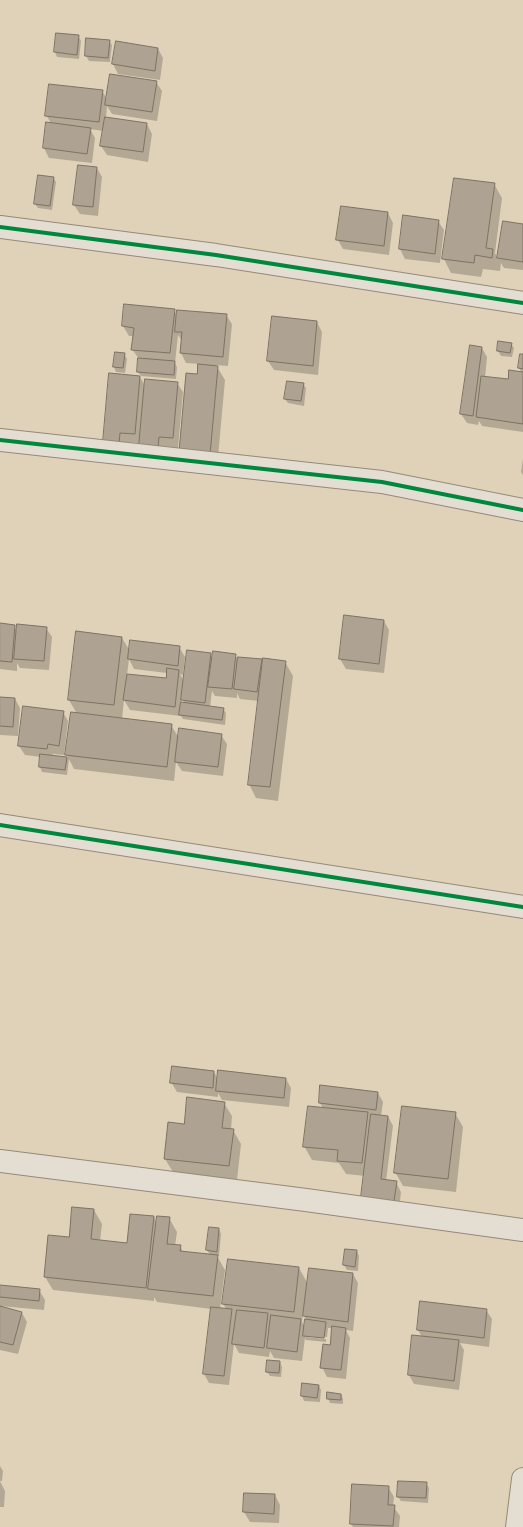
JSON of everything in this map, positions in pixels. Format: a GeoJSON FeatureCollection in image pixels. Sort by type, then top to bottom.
{"type":"FeatureCollection","features":[{"type":"Feature","properties":{"kind":"street"},"geometry":{"type":"LineString","coordinates":[[0,227],[216,255],[523,303]]}},
{"type":"Feature","properties":{"kind":"street"},"geometry":{"type":"LineString","coordinates":[[0,440],[382,482],[523,510]]}},
{"type":"Feature","properties":{"kind":"street"},"geometry":{"type":"LineString","coordinates":[[0,825],[523,907]]}},
{"type":"Feature","properties":{"kind":"street"},"geometry":{"type":"LineString","coordinates":[[0,1161],[306,1200],[523,1230]]}},
{"type":"Feature","properties":{"kind":"street"},"geometry":{"type":"LineString","coordinates":[[517,1527],[523,1479]]}},
{"type":"Feature","properties":{"kind":"building"},"geometry":{"type":"Polygon","coordinates":[[[56,33],[79,35],[77,55],[54,52],[56,33]]]}},
{"type":"Feature","properties":{"kind":"building"},"geometry":{"type":"Polygon","coordinates":[[[86,38],[110,40],[108,58],[85,56],[86,38]]]}},
{"type":"Feature","properties":{"kind":"building"},"geometry":{"type":"Polygon","coordinates":[[[116,41],[158,48],[155,71],[112,64],[116,41]]]}},
{"type":"Feature","properties":{"kind":"building"},"geometry":{"type":"Polygon","coordinates":[[[110,74],[157,81],[152,112],[105,105],[110,74]]]}},
{"type":"Feature","properties":{"kind":"building"},"geometry":{"type":"Polygon","coordinates":[[[49,84],[103,90],[99,122],[45,116],[49,84]]]}},
{"type":"Feature","properties":{"kind":"building"},"geometry":{"type":"Polygon","coordinates":[[[105,117],[147,123],[143,152],[100,146],[105,117]]]}},
{"type":"Feature","properties":{"kind":"building"},"geometry":{"type":"Polygon","coordinates":[[[46,122],[91,128],[87,154],[43,148],[46,122]]]}},
{"type":"Feature","properties":{"kind":"building"},"geometry":{"type":"Polygon","coordinates":[[[78,165],[97,167],[93,207],[73,205],[78,165]]]}},
{"type":"Feature","properties":{"kind":"building"},"geometry":{"type":"Polygon","coordinates":[[[38,175],[54,177],[50,206],[34,204],[38,175]]]}},
{"type":"Feature","properties":{"kind":"building"},"geometry":{"type":"Polygon","coordinates":[[[454,178],[495,183],[486,248],[493,249],[492,258],[475,255],[474,263],[442,259],[454,178]]]}},
{"type":"Feature","properties":{"kind":"building"},"geometry":{"type":"Polygon","coordinates":[[[341,206],[388,212],[384,246],[336,240],[341,206]]]}},
{"type":"Feature","properties":{"kind":"building"},"geometry":{"type":"Polygon","coordinates":[[[403,215],[439,220],[435,254],[399,249],[403,215]]]}},
{"type":"Feature","properties":{"kind":"building"},"geometry":{"type":"Polygon","coordinates":[[[503,221],[523,224],[523,262],[497,258],[503,221]]]}},
{"type":"Feature","properties":{"kind":"building"},"geometry":{"type":"Polygon","coordinates":[[[124,304],[175,309],[170,353],[131,350],[134,328],[122,326],[124,304]]]}},
{"type":"Feature","properties":{"kind":"building"},"geometry":{"type":"Polygon","coordinates":[[[177,310],[227,314],[223,357],[180,353],[182,332],[175,332],[177,310]]]}},
{"type":"Feature","properties":{"kind":"building"},"geometry":{"type":"Polygon","coordinates":[[[272,316],[317,321],[313,366],[267,361],[272,316]]]}},
{"type":"Feature","properties":{"kind":"building"},"geometry":{"type":"Polygon","coordinates":[[[498,341],[512,343],[510,353],[497,351],[498,341]]]}},
{"type":"Feature","properties":{"kind":"building"},"geometry":{"type":"Polygon","coordinates":[[[470,345],[482,347],[473,416],[460,414],[470,345]]]}},
{"type":"Feature","properties":{"kind":"building"},"geometry":{"type":"Polygon","coordinates":[[[115,352],[125,353],[123,368],[113,367],[115,352]]]}},
{"type":"Feature","properties":{"kind":"building"},"geometry":{"type":"Polygon","coordinates":[[[520,354],[523,354],[523,369],[518,368],[520,354]]]}},
{"type":"Feature","properties":{"kind":"building"},"geometry":{"type":"Polygon","coordinates":[[[138,358],[175,361],[174,375],[137,372],[138,358]]]}},
{"type":"Feature","properties":{"kind":"building"},"geometry":{"type":"Polygon","coordinates":[[[198,364],[218,366],[210,455],[179,452],[186,373],[197,374],[198,364]]]}},
{"type":"Feature","properties":{"kind":"building"},"geometry":{"type":"Polygon","coordinates":[[[509,370],[523,372],[523,424],[476,417],[481,376],[508,379],[509,370]]]}},
{"type":"Feature","properties":{"kind":"building"},"geometry":{"type":"Polygon","coordinates":[[[109,373],[140,376],[135,434],[120,433],[119,444],[103,442],[109,373]]]}},
{"type":"Feature","properties":{"kind":"building"},"geometry":{"type":"Polygon","coordinates":[[[145,379],[178,382],[173,438],[159,437],[158,448],[139,447],[145,379]]]}},
{"type":"Feature","properties":{"kind":"building"},"geometry":{"type":"Polygon","coordinates":[[[287,381],[304,383],[301,401],[284,399],[287,381]]]}},
{"type":"Feature","properties":{"kind":"building"},"geometry":{"type":"Polygon","coordinates":[[[344,615],[384,620],[379,664],[339,659],[344,615]]]}},
{"type":"Feature","properties":{"kind":"building"},"geometry":{"type":"Polygon","coordinates":[[[0,623],[15,625],[12,662],[0,661],[0,623]]]}},
{"type":"Feature","properties":{"kind":"building"},"geometry":{"type":"Polygon","coordinates":[[[17,624],[47,627],[44,661],[14,659],[17,624]]]}},
{"type":"Feature","properties":{"kind":"building"},"geometry":{"type":"Polygon","coordinates":[[[76,631],[122,637],[114,705],[68,700],[76,631]]]}},
{"type":"Feature","properties":{"kind":"building"},"geometry":{"type":"Polygon","coordinates":[[[130,640],[180,646],[178,666],[128,659],[130,640]]]}},
{"type":"Feature","properties":{"kind":"building"},"geometry":{"type":"Polygon","coordinates":[[[187,650],[211,653],[205,703],[181,700],[187,650]]]}},
{"type":"Feature","properties":{"kind":"building"},"geometry":{"type":"Polygon","coordinates":[[[213,651],[236,654],[232,689],[208,687],[213,651]]]}},
{"type":"Feature","properties":{"kind":"building"},"geometry":{"type":"Polygon","coordinates":[[[238,657],[262,659],[257,692],[234,689],[238,657]]]}},
{"type":"Feature","properties":{"kind":"building"},"geometry":{"type":"Polygon","coordinates":[[[263,658],[286,661],[270,787],[248,785],[263,658]]]}},
{"type":"Feature","properties":{"kind":"building"},"geometry":{"type":"Polygon","coordinates":[[[167,668],[179,670],[175,707],[123,700],[127,674],[166,678],[167,668]]]}},
{"type":"Feature","properties":{"kind":"building"},"geometry":{"type":"Polygon","coordinates":[[[0,697],[15,698],[13,727],[0,726],[0,697]]]}},
{"type":"Feature","properties":{"kind":"building"},"geometry":{"type":"Polygon","coordinates":[[[181,702],[224,708],[222,720],[179,715],[181,702]]]}},
{"type":"Feature","properties":{"kind":"building"},"geometry":{"type":"Polygon","coordinates":[[[23,706],[64,711],[59,746],[48,744],[47,749],[18,746],[23,706]]]}},
{"type":"Feature","properties":{"kind":"building"},"geometry":{"type":"Polygon","coordinates":[[[71,712],[172,724],[167,767],[65,755],[71,712]]]}},
{"type":"Feature","properties":{"kind":"building"},"geometry":{"type":"Polygon","coordinates":[[[179,728],[222,734],[218,767],[175,762],[179,728]]]}},
{"type":"Feature","properties":{"kind":"building"},"geometry":{"type":"Polygon","coordinates":[[[40,754],[67,757],[65,770],[39,767],[40,754]]]}},
{"type":"Feature","properties":{"kind":"building"},"geometry":{"type":"Polygon","coordinates":[[[172,1066],[214,1071],[213,1088],[170,1083],[172,1066]]]}},
{"type":"Feature","properties":{"kind":"building"},"geometry":{"type":"Polygon","coordinates":[[[218,1070],[286,1078],[284,1098],[216,1091],[218,1070]]]}},
{"type":"Feature","properties":{"kind":"building"},"geometry":{"type":"Polygon","coordinates":[[[320,1085],[378,1092],[376,1110],[319,1103],[320,1085]]]}},
{"type":"Feature","properties":{"kind":"building"},"geometry":{"type":"Polygon","coordinates":[[[187,1097],[225,1102],[222,1128],[234,1129],[229,1166],[164,1159],[168,1122],[184,1124],[187,1097]]]}},
{"type":"Feature","properties":{"kind":"building"},"geometry":{"type":"Polygon","coordinates":[[[308,1106],[368,1112],[362,1163],[337,1161],[338,1150],[303,1147],[308,1106]]]}},
{"type":"Feature","properties":{"kind":"building"},"geometry":{"type":"Polygon","coordinates":[[[402,1106],[456,1112],[448,1179],[394,1173],[402,1106]]]}},
{"type":"Feature","properties":{"kind":"building"},"geometry":{"type":"Polygon","coordinates":[[[371,1114],[388,1116],[381,1179],[397,1181],[394,1201],[361,1197],[371,1114]]]}},
{"type":"Feature","properties":{"kind":"building"},"geometry":{"type":"Polygon","coordinates":[[[72,1207],[94,1209],[91,1239],[127,1243],[130,1214],[154,1216],[146,1288],[44,1277],[48,1235],[69,1237],[72,1207]]]}},
{"type":"Feature","properties":{"kind":"building"},"geometry":{"type":"Polygon","coordinates":[[[157,1216],[170,1217],[167,1244],[181,1245],[180,1251],[218,1255],[213,1296],[148,1289],[157,1216]]]}},
{"type":"Feature","properties":{"kind":"building"},"geometry":{"type":"Polygon","coordinates":[[[209,1227],[219,1228],[217,1252],[206,1250],[209,1227]]]}},
{"type":"Feature","properties":{"kind":"building"},"geometry":{"type":"Polygon","coordinates":[[[345,1249],[357,1250],[355,1267],[343,1265],[345,1249]]]}},
{"type":"Feature","properties":{"kind":"building"},"geometry":{"type":"Polygon","coordinates":[[[228,1259],[299,1267],[294,1312],[222,1304],[228,1259]]]}},
{"type":"Feature","properties":{"kind":"building"},"geometry":{"type":"Polygon","coordinates":[[[309,1268],[353,1273],[348,1322],[303,1316],[309,1268]]]}},
{"type":"Feature","properties":{"kind":"building"},"geometry":{"type":"Polygon","coordinates":[[[0,1285],[40,1289],[39,1301],[0,1297],[0,1285]]]}},
{"type":"Feature","properties":{"kind":"building"},"geometry":{"type":"Polygon","coordinates":[[[420,1301],[487,1309],[484,1338],[417,1330],[420,1301]]]}},
{"type":"Feature","properties":{"kind":"building"},"geometry":{"type":"Polygon","coordinates":[[[0,1306],[22,1312],[13,1345],[0,1342],[0,1306]]]}},
{"type":"Feature","properties":{"kind":"building"},"geometry":{"type":"Polygon","coordinates":[[[211,1307],[232,1309],[224,1376],[203,1374],[211,1307]]]}},
{"type":"Feature","properties":{"kind":"building"},"geometry":{"type":"Polygon","coordinates":[[[237,1310],[268,1313],[264,1348],[232,1344],[237,1310]]]}},
{"type":"Feature","properties":{"kind":"building"},"geometry":{"type":"Polygon","coordinates":[[[271,1315],[301,1319],[297,1352],[267,1348],[271,1315]]]}},
{"type":"Feature","properties":{"kind":"building"},"geometry":{"type":"Polygon","coordinates":[[[305,1319],[326,1322],[324,1338],[303,1336],[305,1319]]]}},
{"type":"Feature","properties":{"kind":"building"},"geometry":{"type":"Polygon","coordinates":[[[332,1326],[346,1328],[341,1370],[320,1368],[323,1344],[330,1345],[332,1326]]]}},
{"type":"Feature","properties":{"kind":"building"},"geometry":{"type":"Polygon","coordinates":[[[412,1335],[459,1340],[454,1381],[408,1375],[412,1335]]]}},
{"type":"Feature","properties":{"kind":"building"},"geometry":{"type":"Polygon","coordinates":[[[267,1360],[280,1361],[279,1373],[266,1372],[267,1360]]]}},
{"type":"Feature","properties":{"kind":"building"},"geometry":{"type":"Polygon","coordinates":[[[302,1383],[319,1385],[317,1398],[301,1396],[302,1383]]]}},
{"type":"Feature","properties":{"kind":"building"},"geometry":{"type":"Polygon","coordinates":[[[327,1392],[341,1394],[341,1400],[327,1399],[327,1392]]]}},
{"type":"Feature","properties":{"kind":"building"},"geometry":{"type":"Polygon","coordinates":[[[398,1481],[427,1482],[426,1498],[397,1497],[398,1481]]]}},
{"type":"Feature","properties":{"kind":"building"},"geometry":{"type":"Polygon","coordinates":[[[352,1484],[389,1486],[388,1505],[395,1505],[393,1526],[350,1524],[352,1484]]]}},
{"type":"Feature","properties":{"kind":"building"},"geometry":{"type":"Polygon","coordinates":[[[244,1493],[275,1494],[274,1514],[243,1512],[244,1493]]]}},
{"type":"Feature","properties":{"kind":"cycle path"},"geometry":{"type":"LineString","coordinates":[[0,227],[216,255],[523,303]]}},
{"type":"Feature","properties":{"kind":"cycle path"},"geometry":{"type":"LineString","coordinates":[[0,440],[382,482],[523,510]]}},
{"type":"Feature","properties":{"kind":"cycle path"},"geometry":{"type":"LineString","coordinates":[[0,825],[523,907]]}}]}
